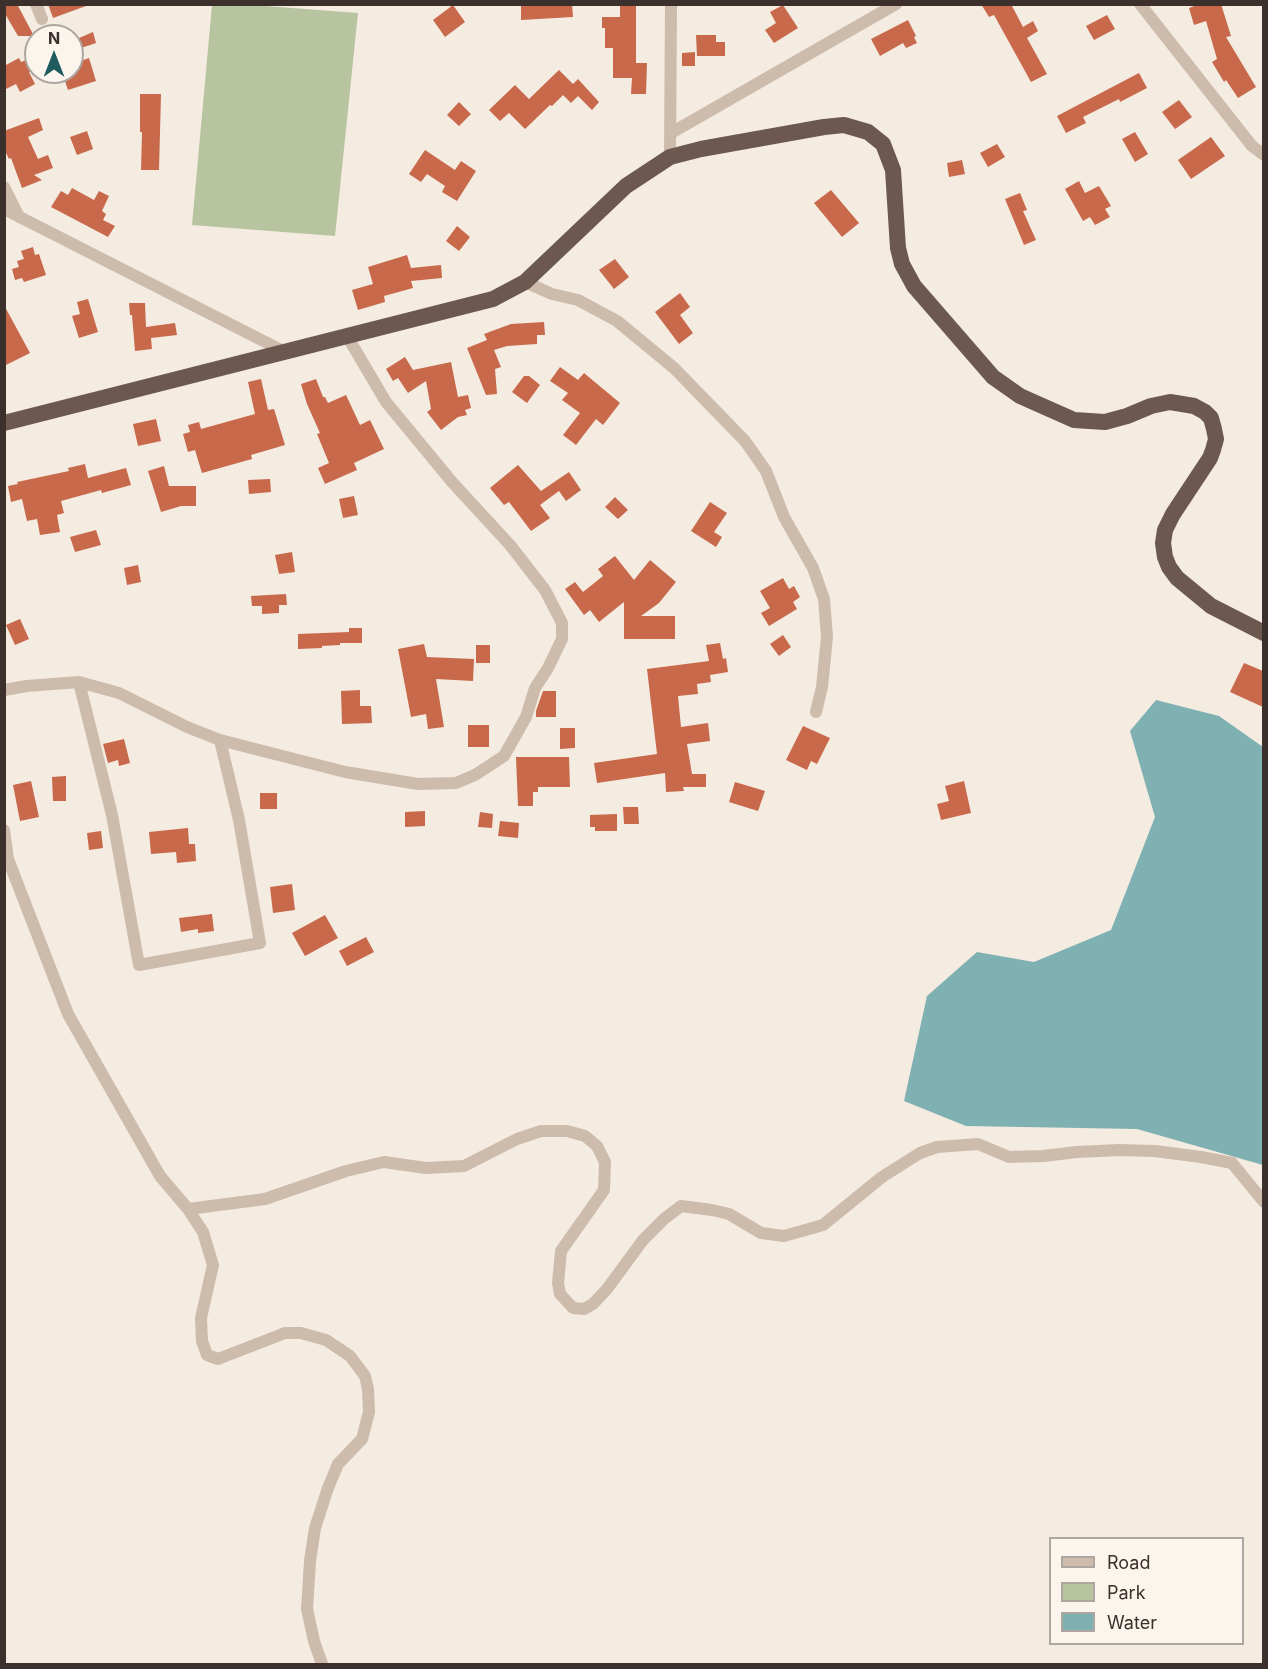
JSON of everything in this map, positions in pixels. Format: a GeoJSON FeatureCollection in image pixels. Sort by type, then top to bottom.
{"type":"FeatureCollection","features":[{"type":"Feature","properties":{"kind":"highway"},"geometry":{"type":"LineString","coordinates":[[4,423],[493,299],[525,282],[626,186],[670,157],[701,149],[844,125],[868,132],[883,144],[893,170],[898,248],[902,264],[914,286],[993,377],[1020,396],[1074,420],[1105,422],[1170,402],[1194,406],[1211,418],[1216,439],[1213,450],[1173,514],[1163,543],[1165,557],[1177,578],[1211,606],[1263,633]]}},
{"type":"Feature","properties":{"kind":"street"},"geometry":{"type":"LineString","coordinates":[[36,4],[42,19]]}},
{"type":"Feature","properties":{"kind":"street"},"geometry":{"type":"LineString","coordinates":[[670,157],[671,4]]}},
{"type":"Feature","properties":{"kind":"street"},"geometry":{"type":"LineString","coordinates":[[671,134],[896,4]]}},
{"type":"Feature","properties":{"kind":"street"},"geometry":{"type":"LineString","coordinates":[[1140,4],[1252,146],[1263,154]]}},
{"type":"Feature","properties":{"kind":"street"},"geometry":{"type":"LineString","coordinates":[[4,187],[19,217]]}},
{"type":"Feature","properties":{"kind":"street"},"geometry":{"type":"LineString","coordinates":[[4,209],[285,352]]}},
{"type":"Feature","properties":{"kind":"street"},"geometry":{"type":"LineString","coordinates":[[525,282],[552,294],[578,300],[616,321],[674,368],[745,441],[766,471],[784,517],[813,568],[824,599],[827,637],[822,687],[816,712]]}},
{"type":"Feature","properties":{"kind":"street"},"geometry":{"type":"LineString","coordinates":[[4,690],[80,682],[119,693],[187,727],[220,740],[345,772],[418,784],[456,783],[475,775],[504,756],[526,717],[535,688],[562,639],[562,623],[545,590],[510,545],[452,482],[386,402],[347,336]]}},
{"type":"Feature","properties":{"kind":"street"},"geometry":{"type":"LineString","coordinates":[[80,682],[112,814],[139,965],[260,943],[239,820],[220,740]]}},
{"type":"Feature","properties":{"kind":"street"},"geometry":{"type":"LineString","coordinates":[[4,830],[8,859],[68,1014],[160,1176],[188,1209],[203,1233],[213,1265],[201,1318],[202,1341],[207,1355],[218,1359],[285,1333],[301,1333],[326,1340],[350,1356],[365,1376],[369,1412],[362,1439],[338,1464],[315,1528],[311,1550],[307,1610],[322,1665]]}},
{"type":"Feature","properties":{"kind":"street"},"geometry":{"type":"LineString","coordinates":[[188,1209],[265,1199],[346,1171],[384,1162],[426,1168],[464,1166],[533,1133],[567,1131],[585,1136],[597,1146],[604,1162],[604,1190],[561,1251],[558,1283],[560,1294],[573,1308],[584,1309],[593,1305],[664,1218],[681,1206],[712,1209],[729,1214],[761,1233],[784,1236],[823,1225],[882,1177],[920,1153],[937,1147],[978,1144],[1009,1157],[1119,1150],[1155,1151],[1201,1157],[1232,1163],[1263,1202]]}},
{"type":"Feature","properties":{"kind":"green space"},"geometry":{"type":"Polygon","coordinates":[[[212,5],[252,5],[358,13],[335,236],[192,225],[212,5]]]}},
{"type":"Feature","properties":{"kind":"water"},"geometry":{"type":"Polygon","coordinates":[[[1156,700],[1219,716],[1263,747],[1263,1165],[1137,1129],[966,1126],[904,1101],[927,996],[977,952],[1034,962],[1111,930],[1155,817],[1130,731],[1156,700]]]}},
{"type":"Feature","properties":{"kind":"building"},"geometry":{"type":"Polygon","coordinates":[[[4,4],[17,4],[28,24],[24,24],[24,36],[18,36],[4,12],[4,4]]]}},
{"type":"Feature","properties":{"kind":"building"},"geometry":{"type":"Polygon","coordinates":[[[48,4],[85,4],[86,6],[53,18],[48,4]]]}},
{"type":"Feature","properties":{"kind":"building"},"geometry":{"type":"Polygon","coordinates":[[[521,4],[572,4],[573,17],[521,20],[521,4]]]}},
{"type":"Feature","properties":{"kind":"building"},"geometry":{"type":"Polygon","coordinates":[[[620,4],[636,4],[636,63],[647,63],[646,94],[631,94],[632,78],[613,78],[613,48],[605,48],[605,28],[602,28],[602,17],[620,17],[620,4]]]}},
{"type":"Feature","properties":{"kind":"building"},"geometry":{"type":"Polygon","coordinates":[[[981,4],[1011,4],[1023,27],[1033,21],[1038,31],[1027,38],[1047,74],[1031,82],[994,15],[989,17],[981,4]]]}},
{"type":"Feature","properties":{"kind":"building"},"geometry":{"type":"Polygon","coordinates":[[[1200,4],[1221,4],[1231,36],[1226,37],[1256,87],[1238,98],[1226,80],[1224,82],[1212,62],[1217,59],[1206,21],[1194,25],[1189,8],[1200,4]]]}},
{"type":"Feature","properties":{"kind":"building"},"geometry":{"type":"Polygon","coordinates":[[[453,5],[465,22],[445,37],[433,20],[453,5]]]}},
{"type":"Feature","properties":{"kind":"building"},"geometry":{"type":"Polygon","coordinates":[[[783,5],[798,28],[774,43],[765,30],[776,23],[770,12],[783,5]]]}},
{"type":"Feature","properties":{"kind":"building"},"geometry":{"type":"Polygon","coordinates":[[[1107,15],[1115,29],[1094,40],[1086,26],[1107,15]]]}},
{"type":"Feature","properties":{"kind":"building"},"geometry":{"type":"Polygon","coordinates":[[[908,20],[917,43],[906,48],[903,43],[880,56],[871,39],[908,20]]]}},
{"type":"Feature","properties":{"kind":"building"},"geometry":{"type":"Polygon","coordinates":[[[93,32],[96,43],[84,47],[84,36],[93,32]]]}},
{"type":"Feature","properties":{"kind":"building"},"geometry":{"type":"Polygon","coordinates":[[[696,35],[716,35],[716,42],[725,42],[725,56],[697,56],[696,35]]]}},
{"type":"Feature","properties":{"kind":"building"},"geometry":{"type":"Polygon","coordinates":[[[695,52],[695,66],[682,66],[682,53],[695,52]]]}},
{"type":"Feature","properties":{"kind":"building"},"geometry":{"type":"Polygon","coordinates":[[[19,58],[21,62],[24,61],[24,84],[35,84],[20,92],[16,84],[4,90],[4,66],[19,58]]]}},
{"type":"Feature","properties":{"kind":"building"},"geometry":{"type":"Polygon","coordinates":[[[89,58],[96,81],[68,90],[66,84],[84,84],[84,60],[89,58]]]}},
{"type":"Feature","properties":{"kind":"building"},"geometry":{"type":"Polygon","coordinates":[[[559,70],[573,84],[578,79],[599,102],[592,110],[578,96],[571,103],[563,95],[525,129],[509,113],[500,121],[489,110],[515,85],[529,99],[559,70]]]}},
{"type":"Feature","properties":{"kind":"building"},"geometry":{"type":"Polygon","coordinates":[[[1139,73],[1147,88],[1083,117],[1086,123],[1066,133],[1057,116],[1139,73]]]}},
{"type":"Feature","properties":{"kind":"building"},"geometry":{"type":"Polygon","coordinates":[[[140,94],[161,94],[159,170],[141,170],[140,94]]]}},
{"type":"Feature","properties":{"kind":"building"},"geometry":{"type":"Polygon","coordinates":[[[1179,100],[1192,117],[1175,129],[1162,112],[1179,100]]]}},
{"type":"Feature","properties":{"kind":"building"},"geometry":{"type":"Polygon","coordinates":[[[459,102],[471,114],[459,126],[447,115],[459,102]]]}},
{"type":"Feature","properties":{"kind":"building"},"geometry":{"type":"Polygon","coordinates":[[[39,118],[43,130],[28,137],[38,159],[48,155],[53,168],[34,175],[42,180],[22,188],[11,158],[9,159],[4,149],[4,131],[39,118]]]}},
{"type":"Feature","properties":{"kind":"building"},"geometry":{"type":"Polygon","coordinates":[[[87,131],[93,149],[77,155],[70,137],[87,131]]]}},
{"type":"Feature","properties":{"kind":"building"},"geometry":{"type":"Polygon","coordinates":[[[1135,132],[1148,154],[1135,162],[1122,139],[1135,132]]]}},
{"type":"Feature","properties":{"kind":"building"},"geometry":{"type":"Polygon","coordinates":[[[1211,137],[1225,156],[1191,179],[1178,160],[1211,137]]]}},
{"type":"Feature","properties":{"kind":"building"},"geometry":{"type":"Polygon","coordinates":[[[997,144],[1005,157],[988,167],[980,153],[997,144]]]}},
{"type":"Feature","properties":{"kind":"building"},"geometry":{"type":"Polygon","coordinates":[[[425,150],[455,170],[461,161],[476,171],[457,201],[442,192],[445,186],[427,174],[421,182],[409,174],[425,150]]]}},
{"type":"Feature","properties":{"kind":"building"},"geometry":{"type":"Polygon","coordinates":[[[962,160],[965,174],[949,177],[947,163],[962,160]]]}},
{"type":"Feature","properties":{"kind":"building"},"geometry":{"type":"Polygon","coordinates":[[[1079,181],[1085,193],[1099,186],[1111,206],[1105,209],[1110,217],[1095,225],[1090,217],[1083,221],[1065,189],[1079,181]]]}},
{"type":"Feature","properties":{"kind":"building"},"geometry":{"type":"Polygon","coordinates":[[[72,188],[94,200],[99,191],[109,196],[102,211],[106,214],[103,220],[115,226],[108,237],[51,207],[61,191],[68,195],[72,188]]]}},
{"type":"Feature","properties":{"kind":"building"},"geometry":{"type":"Polygon","coordinates":[[[831,190],[859,223],[842,237],[814,203],[831,190]]]}},
{"type":"Feature","properties":{"kind":"building"},"geometry":{"type":"Polygon","coordinates":[[[1020,193],[1027,210],[1023,211],[1036,240],[1024,245],[1005,199],[1020,193]]]}},
{"type":"Feature","properties":{"kind":"building"},"geometry":{"type":"Polygon","coordinates":[[[457,226],[470,237],[459,251],[446,241],[457,226]]]}},
{"type":"Feature","properties":{"kind":"building"},"geometry":{"type":"Polygon","coordinates":[[[33,247],[35,255],[39,254],[46,275],[24,282],[22,278],[15,280],[12,269],[19,267],[17,261],[24,259],[21,251],[33,247]]]}},
{"type":"Feature","properties":{"kind":"building"},"geometry":{"type":"Polygon","coordinates":[[[407,255],[411,268],[441,265],[442,278],[411,281],[413,288],[384,296],[385,302],[358,310],[352,290],[373,284],[368,267],[407,255]]]}},
{"type":"Feature","properties":{"kind":"building"},"geometry":{"type":"Polygon","coordinates":[[[615,259],[629,277],[614,289],[599,270],[615,259]]]}},
{"type":"Feature","properties":{"kind":"building"},"geometry":{"type":"Polygon","coordinates":[[[680,293],[690,307],[680,315],[693,333],[679,344],[655,312],[680,293]]]}},
{"type":"Feature","properties":{"kind":"building"},"geometry":{"type":"Polygon","coordinates":[[[88,299],[98,332],[79,338],[72,316],[80,314],[77,302],[88,299]]]}},
{"type":"Feature","properties":{"kind":"building"},"geometry":{"type":"Polygon","coordinates":[[[129,303],[145,303],[146,327],[175,323],[177,335],[151,338],[152,349],[135,351],[129,303]]]}},
{"type":"Feature","properties":{"kind":"building"},"geometry":{"type":"Polygon","coordinates":[[[4,305],[30,353],[4,366],[4,305]]]}},
{"type":"Feature","properties":{"kind":"building"},"geometry":{"type":"Polygon","coordinates":[[[544,322],[545,335],[537,335],[537,344],[507,346],[494,350],[501,367],[495,369],[497,394],[486,395],[467,348],[487,340],[484,334],[511,324],[544,322]]]}},
{"type":"Feature","properties":{"kind":"building"},"geometry":{"type":"Polygon","coordinates":[[[405,357],[413,370],[451,362],[458,397],[468,395],[471,408],[465,410],[467,415],[458,417],[441,430],[427,412],[431,409],[426,381],[408,393],[398,378],[393,381],[386,369],[405,357]]]}},
{"type":"Feature","properties":{"kind":"building"},"geometry":{"type":"Polygon","coordinates":[[[560,367],[578,380],[584,373],[620,403],[603,425],[596,419],[576,445],[563,435],[580,413],[562,400],[568,393],[550,381],[560,367]]]}},
{"type":"Feature","properties":{"kind":"building"},"geometry":{"type":"Polygon","coordinates":[[[524,376],[529,376],[540,385],[527,403],[512,392],[524,376]]]}},
{"type":"Feature","properties":{"kind":"building"},"geometry":{"type":"Polygon","coordinates":[[[261,379],[268,410],[274,409],[285,445],[251,455],[252,459],[202,473],[195,450],[188,452],[183,434],[190,432],[188,425],[199,422],[201,429],[255,414],[248,382],[261,379]]]}},
{"type":"Feature","properties":{"kind":"building"},"geometry":{"type":"Polygon","coordinates":[[[316,379],[328,403],[346,395],[360,425],[370,420],[384,449],[354,463],[357,470],[325,484],[318,468],[329,463],[301,384],[316,379]]]}},
{"type":"Feature","properties":{"kind":"building"},"geometry":{"type":"Polygon","coordinates":[[[156,419],[161,441],[138,446],[133,424],[156,419]]]}},
{"type":"Feature","properties":{"kind":"building"},"geometry":{"type":"Polygon","coordinates":[[[85,464],[88,478],[126,468],[131,485],[102,493],[101,490],[61,501],[64,513],[57,515],[60,532],[40,535],[37,519],[27,521],[22,499],[11,502],[8,486],[69,471],[68,468],[85,464]]]}},
{"type":"Feature","properties":{"kind":"building"},"geometry":{"type":"Polygon","coordinates":[[[518,465],[541,491],[569,472],[581,490],[566,501],[559,491],[540,505],[550,518],[531,531],[509,502],[504,505],[490,488],[518,465]]]}},
{"type":"Feature","properties":{"kind":"building"},"geometry":{"type":"Polygon","coordinates":[[[164,466],[169,486],[196,486],[196,506],[181,506],[161,512],[148,471],[164,466]]]}},
{"type":"Feature","properties":{"kind":"building"},"geometry":{"type":"Polygon","coordinates":[[[270,479],[271,492],[249,494],[248,480],[270,479]]]}},
{"type":"Feature","properties":{"kind":"building"},"geometry":{"type":"Polygon","coordinates":[[[354,496],[358,515],[343,518],[339,499],[354,496]]]}},
{"type":"Feature","properties":{"kind":"building"},"geometry":{"type":"Polygon","coordinates":[[[615,497],[628,510],[618,519],[605,507],[615,497]]]}},
{"type":"Feature","properties":{"kind":"building"},"geometry":{"type":"Polygon","coordinates":[[[710,502],[727,513],[714,532],[722,537],[716,547],[691,531],[710,502]]]}},
{"type":"Feature","properties":{"kind":"building"},"geometry":{"type":"Polygon","coordinates":[[[96,530],[101,545],[75,552],[70,537],[96,530]]]}},
{"type":"Feature","properties":{"kind":"building"},"geometry":{"type":"Polygon","coordinates":[[[292,552],[295,572],[279,574],[275,555],[292,552]]]}},
{"type":"Feature","properties":{"kind":"building"},"geometry":{"type":"Polygon","coordinates":[[[615,556],[634,580],[650,560],[676,582],[659,603],[641,616],[675,616],[675,639],[624,639],[624,602],[599,622],[590,610],[584,615],[565,589],[575,582],[583,592],[603,576],[598,569],[615,556]]]}},
{"type":"Feature","properties":{"kind":"building"},"geometry":{"type":"Polygon","coordinates":[[[138,565],[141,582],[127,585],[124,568],[138,565]]]}},
{"type":"Feature","properties":{"kind":"building"},"geometry":{"type":"Polygon","coordinates":[[[783,578],[789,589],[794,586],[800,597],[793,602],[797,609],[769,626],[761,613],[770,608],[760,591],[783,578]]]}},
{"type":"Feature","properties":{"kind":"building"},"geometry":{"type":"Polygon","coordinates":[[[286,594],[287,605],[279,605],[279,613],[262,614],[262,606],[252,606],[251,596],[286,594]]]}},
{"type":"Feature","properties":{"kind":"building"},"geometry":{"type":"Polygon","coordinates":[[[20,619],[29,639],[15,645],[6,625],[20,619]]]}},
{"type":"Feature","properties":{"kind":"building"},"geometry":{"type":"Polygon","coordinates":[[[349,628],[362,628],[362,643],[340,643],[340,645],[322,646],[322,648],[298,649],[298,634],[349,632],[349,628]]]}},
{"type":"Feature","properties":{"kind":"building"},"geometry":{"type":"Polygon","coordinates":[[[783,635],[791,647],[779,656],[770,644],[783,635]]]}},
{"type":"Feature","properties":{"kind":"building"},"geometry":{"type":"Polygon","coordinates":[[[720,643],[728,672],[710,675],[711,682],[697,684],[698,694],[678,696],[681,727],[708,723],[710,741],[687,744],[692,774],[706,774],[706,787],[683,787],[684,791],[666,792],[665,773],[597,783],[594,763],[657,754],[647,669],[709,661],[706,645],[720,643]]]}},
{"type":"Feature","properties":{"kind":"building"},"geometry":{"type":"Polygon","coordinates":[[[424,644],[427,657],[474,659],[473,681],[436,679],[444,727],[428,729],[426,714],[411,717],[398,649],[424,644]]]}},
{"type":"Feature","properties":{"kind":"building"},"geometry":{"type":"Polygon","coordinates":[[[476,645],[490,645],[490,663],[476,663],[476,645]]]}},
{"type":"Feature","properties":{"kind":"building"},"geometry":{"type":"Polygon","coordinates":[[[1244,663],[1263,671],[1263,707],[1230,692],[1244,663]]]}},
{"type":"Feature","properties":{"kind":"building"},"geometry":{"type":"Polygon","coordinates":[[[360,690],[360,706],[371,706],[372,723],[342,724],[341,691],[360,690]]]}},
{"type":"Feature","properties":{"kind":"building"},"geometry":{"type":"Polygon","coordinates":[[[543,691],[556,691],[556,717],[536,717],[543,691]]]}},
{"type":"Feature","properties":{"kind":"building"},"geometry":{"type":"Polygon","coordinates":[[[468,725],[489,725],[489,747],[468,747],[468,725]]]}},
{"type":"Feature","properties":{"kind":"building"},"geometry":{"type":"Polygon","coordinates":[[[803,726],[830,738],[817,764],[811,761],[807,770],[786,760],[803,726]]]}},
{"type":"Feature","properties":{"kind":"building"},"geometry":{"type":"Polygon","coordinates":[[[560,728],[575,728],[575,748],[560,749],[560,728]]]}},
{"type":"Feature","properties":{"kind":"building"},"geometry":{"type":"Polygon","coordinates":[[[124,739],[130,763],[119,766],[118,760],[108,763],[103,744],[124,739]]]}},
{"type":"Feature","properties":{"kind":"building"},"geometry":{"type":"Polygon","coordinates":[[[516,757],[569,757],[570,787],[538,787],[538,792],[533,792],[533,806],[518,806],[516,757]]]}},
{"type":"Feature","properties":{"kind":"building"},"geometry":{"type":"Polygon","coordinates":[[[66,776],[66,801],[53,801],[52,777],[66,776]]]}},
{"type":"Feature","properties":{"kind":"building"},"geometry":{"type":"Polygon","coordinates":[[[31,781],[39,817],[20,821],[13,785],[31,781]]]}},
{"type":"Feature","properties":{"kind":"building"},"geometry":{"type":"Polygon","coordinates":[[[964,781],[971,813],[941,820],[937,804],[949,801],[945,786],[964,781]]]}},
{"type":"Feature","properties":{"kind":"building"},"geometry":{"type":"Polygon","coordinates":[[[735,782],[765,791],[758,811],[729,802],[735,782]]]}},
{"type":"Feature","properties":{"kind":"building"},"geometry":{"type":"Polygon","coordinates":[[[260,793],[277,793],[277,809],[260,809],[260,793]]]}},
{"type":"Feature","properties":{"kind":"building"},"geometry":{"type":"Polygon","coordinates":[[[623,807],[638,807],[639,824],[624,824],[623,807]]]}},
{"type":"Feature","properties":{"kind":"building"},"geometry":{"type":"Polygon","coordinates":[[[425,811],[425,826],[405,827],[405,812],[425,811]]]}},
{"type":"Feature","properties":{"kind":"building"},"geometry":{"type":"Polygon","coordinates":[[[480,812],[493,814],[492,828],[478,827],[480,812]]]}},
{"type":"Feature","properties":{"kind":"building"},"geometry":{"type":"Polygon","coordinates":[[[617,814],[617,831],[595,831],[595,827],[590,827],[590,815],[617,814]]]}},
{"type":"Feature","properties":{"kind":"building"},"geometry":{"type":"Polygon","coordinates":[[[500,821],[519,823],[518,838],[498,836],[500,821]]]}},
{"type":"Feature","properties":{"kind":"building"},"geometry":{"type":"Polygon","coordinates":[[[188,828],[189,844],[195,844],[196,861],[177,863],[176,852],[151,854],[149,832],[188,828]]]}},
{"type":"Feature","properties":{"kind":"building"},"geometry":{"type":"Polygon","coordinates":[[[101,831],[103,848],[89,850],[87,833],[101,831]]]}},
{"type":"Feature","properties":{"kind":"building"},"geometry":{"type":"Polygon","coordinates":[[[292,884],[295,910],[273,913],[270,887],[292,884]]]}},
{"type":"Feature","properties":{"kind":"building"},"geometry":{"type":"Polygon","coordinates":[[[212,914],[214,931],[198,933],[198,929],[181,932],[179,918],[212,914]]]}},
{"type":"Feature","properties":{"kind":"building"},"geometry":{"type":"Polygon","coordinates":[[[325,915],[338,938],[305,956],[292,933],[325,915]]]}},
{"type":"Feature","properties":{"kind":"building"},"geometry":{"type":"Polygon","coordinates":[[[366,937],[374,952],[347,966],[339,951],[366,937]]]}}]}
